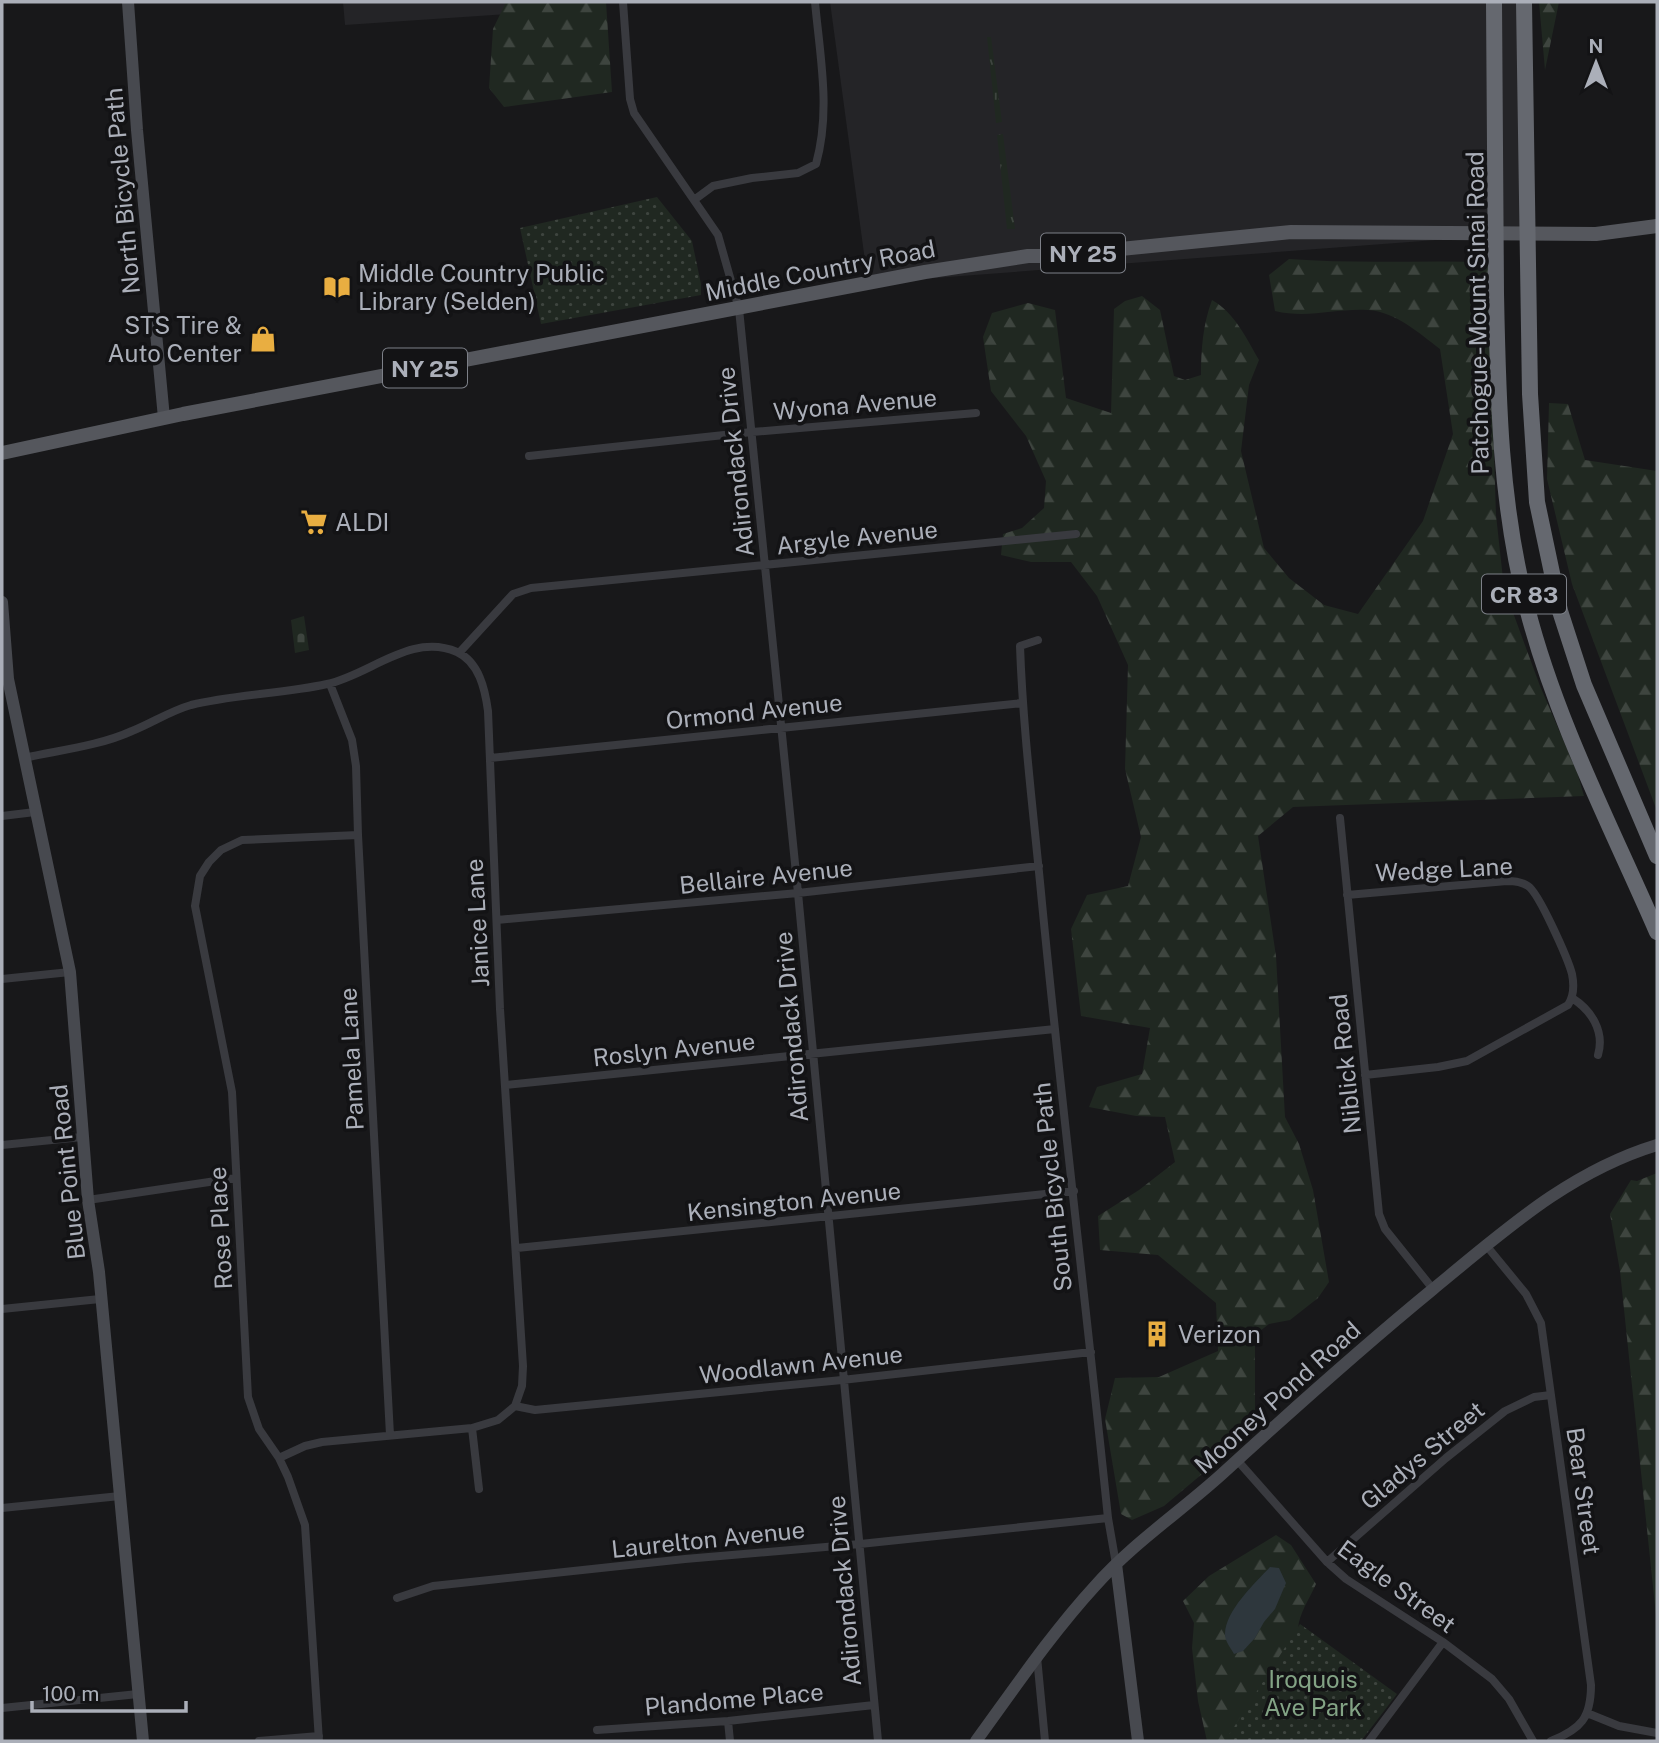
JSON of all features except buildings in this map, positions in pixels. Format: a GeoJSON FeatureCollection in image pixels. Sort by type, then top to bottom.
{"type":"FeatureCollection","features":[{"type":"Feature","properties":{"kind":"highway","name":"Patchogue-Mount Sinai Road"},"geometry":{"type":"LineString","coordinates":[[1494,2],[1499,435],[1508,519],[1535,637],[1555,696],[1657,932]]}},
{"type":"Feature","properties":{"kind":"highway","name":"Patchogue-Mount Sinai Road"},"geometry":{"type":"LineString","coordinates":[[1524,2],[1531,428],[1537,502],[1560,611],[1584,685],[1657,856]]}},
{"type":"Feature","properties":{"kind":"main road","name":"Middle Country Road"},"geometry":{"type":"LineString","coordinates":[[2,453],[164,418],[925,272],[1028,256],[1291,232],[1596,234],[1657,226]]}},
{"type":"Feature","properties":{"kind":"street","name":"North Bicycle Path"},"geometry":{"type":"LineString","coordinates":[[128,2],[138,143],[164,418]]}},
{"type":"Feature","properties":{"kind":"street","name":"Adirondack Drive"},"geometry":{"type":"LineString","coordinates":[[623,2],[630,99],[634,113],[719,235],[739,309],[798,893],[878,1741]]}},
{"type":"Feature","properties":{"kind":"street"},"geometry":{"type":"LineString","coordinates":[[694,200],[713,186],[798,173],[816,164],[826,112],[815,2]]}},
{"type":"Feature","properties":{"kind":"street","name":"Wyona Avenue"},"geometry":{"type":"LineString","coordinates":[[529,456],[752,432],[976,413]]}},
{"type":"Feature","properties":{"kind":"street","name":"Argyle Avenue"},"geometry":{"type":"LineString","coordinates":[[458,653],[513,594],[531,588],[1076,534]]}},
{"type":"Feature","properties":{"kind":"street","name":"Blue Point Road"},"geometry":{"type":"LineString","coordinates":[[2,602],[8,679],[70,972],[82,1137],[99,1272],[143,1741]]}},
{"type":"Feature","properties":{"kind":"street","name":"South Bicycle Path"},"geometry":{"type":"LineString","coordinates":[[1038,640],[1020,646],[1022,703],[1108,1518],[1138,1741]]}},
{"type":"Feature","properties":{"kind":"street"},"geometry":{"type":"LineString","coordinates":[[24,758],[102,741],[191,705],[330,684],[410,650],[433,647],[458,653]]}},
{"type":"Feature","properties":{"kind":"street","name":"Janice Lane"},"geometry":{"type":"LineString","coordinates":[[458,653],[474,667],[485,688],[523,1366],[522,1386],[515,1406]]}},
{"type":"Feature","properties":{"kind":"street","name":"Pamela Lane"},"geometry":{"type":"LineString","coordinates":[[330,684],[352,740],[356,766],[390,1435]]}},
{"type":"Feature","properties":{"kind":"street","name":"Ormond Avenue"},"geometry":{"type":"LineString","coordinates":[[490,758],[1022,703]]}},
{"type":"Feature","properties":{"kind":"street"},"geometry":{"type":"LineString","coordinates":[[2,816],[35,812]]}},
{"type":"Feature","properties":{"kind":"street","name":"Niblick Road"},"geometry":{"type":"LineString","coordinates":[[1340,818],[1379,1214],[1385,1228],[1433,1289]]}},
{"type":"Feature","properties":{"kind":"street","name":"Rose Place"},"geometry":{"type":"LineString","coordinates":[[319,1739],[304,1525],[296,1497],[279,1458],[259,1429],[248,1397],[232,1093],[195,906],[200,876],[220,850],[242,840],[358,835]]}},
{"type":"Feature","properties":{"kind":"street","name":"Bellaire Avenue"},"geometry":{"type":"LineString","coordinates":[[497,920],[798,893],[1039,866]]}},
{"type":"Feature","properties":{"kind":"street","name":"Wedge Lane"},"geometry":{"type":"LineString","coordinates":[[1347,895],[1507,881],[1527,885],[1533,890],[1553,927],[1572,973],[1572,998]]}},
{"type":"Feature","properties":{"kind":"street"},"geometry":{"type":"LineString","coordinates":[[2,979],[70,972]]}},
{"type":"Feature","properties":{"kind":"street"},"geometry":{"type":"LineString","coordinates":[[1365,1075],[1467,1061],[1555,1013],[1568,1005],[1572,998],[1594,1018],[1601,1042],[1598,1055]]}},
{"type":"Feature","properties":{"kind":"street","name":"Roslyn Avenue"},"geometry":{"type":"LineString","coordinates":[[506,1085],[1055,1029]]}},
{"type":"Feature","properties":{"kind":"street"},"geometry":{"type":"LineString","coordinates":[[2,1145],[82,1137]]}},
{"type":"Feature","properties":{"kind":"street","name":"Mooney Pond Road"},"geometry":{"type":"LineString","coordinates":[[976,1741],[1037,1657],[1116,1564],[1192,1501],[1342,1364],[1527,1212],[1584,1175],[1657,1145]]}},
{"type":"Feature","properties":{"kind":"street"},"geometry":{"type":"LineString","coordinates":[[88,1200],[236,1178]]}},
{"type":"Feature","properties":{"kind":"street","name":"Kensington Avenue"},"geometry":{"type":"LineString","coordinates":[[517,1248],[1074,1191]]}},
{"type":"Feature","properties":{"kind":"street","name":"Bear Street"},"geometry":{"type":"LineString","coordinates":[[1486,1244],[1526,1294],[1541,1323],[1591,1685],[1591,1702],[1587,1713]]}},
{"type":"Feature","properties":{"kind":"street"},"geometry":{"type":"LineString","coordinates":[[2,1309],[100,1299]]}},
{"type":"Feature","properties":{"kind":"street","name":"Woodlawn Avenue"},"geometry":{"type":"LineString","coordinates":[[515,1406],[535,1410],[1091,1352]]}},
{"type":"Feature","properties":{"kind":"street","name":"Gladys Street"},"geometry":{"type":"LineString","coordinates":[[1327,1562],[1446,1458],[1505,1411],[1534,1397],[1551,1395]]}},
{"type":"Feature","properties":{"kind":"street"},"geometry":{"type":"LineString","coordinates":[[279,1458],[304,1446],[472,1428],[498,1420],[515,1406]]}},
{"type":"Feature","properties":{"kind":"street"},"geometry":{"type":"LineString","coordinates":[[472,1428],[479,1489]]}},
{"type":"Feature","properties":{"kind":"street","name":"Eagle Street"},"geometry":{"type":"LineString","coordinates":[[1237,1460],[1327,1562],[1346,1579],[1443,1642],[1492,1679],[1509,1699],[1533,1741]]}},
{"type":"Feature","properties":{"kind":"street"},"geometry":{"type":"LineString","coordinates":[[2,1508],[120,1496]]}},
{"type":"Feature","properties":{"kind":"street","name":"Laurelton Avenue"},"geometry":{"type":"LineString","coordinates":[[397,1598],[446,1585],[1108,1518]]}},
{"type":"Feature","properties":{"kind":"street"},"geometry":{"type":"LineString","coordinates":[[1369,1741],[1443,1642]]}},
{"type":"Feature","properties":{"kind":"street"},"geometry":{"type":"LineString","coordinates":[[1037,1657],[1045,1741]]}},
{"type":"Feature","properties":{"kind":"street"},"geometry":{"type":"LineString","coordinates":[[2,1708],[138,1695]]}},
{"type":"Feature","properties":{"kind":"street","name":"Plandome Place"},"geometry":{"type":"LineString","coordinates":[[597,1730],[728,1721],[874,1705]]}},
{"type":"Feature","properties":{"kind":"street"},"geometry":{"type":"LineString","coordinates":[[1551,1741],[1570,1734],[1580,1725],[1587,1713],[1619,1726],[1657,1733]]}},
{"type":"Feature","properties":{"kind":"street"},"geometry":{"type":"LineString","coordinates":[[728,1721],[730,1741]]}},
{"type":"Feature","properties":{"kind":"street"},"geometry":{"type":"LineString","coordinates":[[259,1741],[319,1739]]}},
{"type":"Feature","properties":{"kind":"shaded area"},"geometry":{"type":"Polygon","coordinates":[[[343,2],[506,2],[508,14],[345,25],[343,2]]]}},
{"type":"Feature","properties":{"kind":"shaded area"},"geometry":{"type":"Polygon","coordinates":[[[830,2],[1525,2],[1528,233],[868,283],[830,2]]]}},
{"type":"Feature","properties":{"kind":"shaded area"},"geometry":{"type":"Polygon","coordinates":[[[1270,1567],[1279,1568],[1286,1583],[1275,1609],[1255,1638],[1243,1651],[1234,1654],[1225,1637],[1226,1625],[1235,1607],[1270,1567]]]}},
{"type":"Feature","properties":{"kind":"green space"},"geometry":{"type":"Polygon","coordinates":[[[506,2],[606,2],[612,92],[504,107],[489,88],[493,29],[506,2]]]}},
{"type":"Feature","properties":{"kind":"green space"},"geometry":{"type":"Polygon","coordinates":[[[1539,2],[1559,2],[1545,70],[1539,2]]]}},
{"type":"Feature","properties":{"kind":"green space"},"geometry":{"type":"Polygon","coordinates":[[[987,37],[991,37],[1002,122],[996,123],[987,37]]]}},
{"type":"Feature","properties":{"kind":"green space"},"geometry":{"type":"Polygon","coordinates":[[[1003,134],[1015,229],[1007,229],[997,135],[1003,134]]]}},
{"type":"Feature","properties":{"kind":"green space"},"geometry":{"type":"Polygon","coordinates":[[[657,197],[692,241],[701,295],[541,324],[520,228],[657,197]]]}},
{"type":"Feature","properties":{"kind":"green space"},"geometry":{"type":"Polygon","coordinates":[[[1289,259],[1488,262],[1496,515],[1504,588],[1584,796],[1293,807],[1258,836],[1276,956],[1285,1117],[1299,1144],[1313,1190],[1329,1282],[1318,1298],[1290,1320],[1269,1324],[1255,1335],[1255,1422],[1227,1453],[1164,1506],[1132,1520],[1121,1514],[1105,1419],[1115,1378],[1159,1377],[1218,1351],[1216,1303],[1158,1255],[1100,1250],[1098,1216],[1139,1190],[1175,1162],[1165,1117],[1136,1116],[1089,1107],[1097,1087],[1142,1074],[1150,1028],[1081,1016],[1071,929],[1087,895],[1128,886],[1141,837],[1125,769],[1128,665],[1097,596],[1071,562],[1031,562],[1001,555],[1003,534],[1022,528],[1044,508],[1046,481],[1026,436],[991,391],[983,337],[992,313],[1028,303],[1055,310],[1066,398],[1111,413],[1114,309],[1125,301],[1142,296],[1160,310],[1174,376],[1185,380],[1201,375],[1206,318],[1212,300],[1220,305],[1239,327],[1259,360],[1249,385],[1241,451],[1264,548],[1289,578],[1324,605],[1358,614],[1423,521],[1453,434],[1440,349],[1407,324],[1378,312],[1356,310],[1299,314],[1275,311],[1269,275],[1289,259]]]}},
{"type":"Feature","properties":{"kind":"green space"},"geometry":{"type":"Polygon","coordinates":[[[1549,403],[1568,404],[1585,460],[1657,471],[1657,811],[1572,584],[1547,479],[1549,403]]]}},
{"type":"Feature","properties":{"kind":"green space"},"geometry":{"type":"Polygon","coordinates":[[[304,616],[309,650],[295,653],[291,620],[304,616]]]}},
{"type":"Feature","properties":{"kind":"green space"},"geometry":{"type":"Polygon","coordinates":[[[1657,1173],[1657,1625],[1620,1271],[1610,1214],[1631,1180],[1637,1181],[1657,1173]]]}},
{"type":"Feature","properties":{"kind":"green space"},"geometry":{"type":"Polygon","coordinates":[[[1276,1535],[1291,1545],[1316,1584],[1298,1629],[1243,1741],[1207,1741],[1198,1701],[1192,1648],[1194,1623],[1183,1601],[1209,1576],[1276,1535]]]}},
{"type":"Feature","properties":{"kind":"green space","name":"Iroquois Ave Park"},"geometry":{"type":"Polygon","coordinates":[[[1300,1624],[1397,1694],[1361,1741],[1225,1741],[1300,1624]]]}},
{"type":"Feature","properties":{"kind":"place","name":"Middle Country Public Library (Selden)"},"geometry":{"type":"Point","coordinates":[337,287]}},
{"type":"Feature","properties":{"kind":"place","name":"STS Tire & Auto Center"},"geometry":{"type":"Point","coordinates":[263,339]}},
{"type":"Feature","properties":{"kind":"place","name":"ALDI"},"geometry":{"type":"Point","coordinates":[314,522]}},
{"type":"Feature","properties":{"kind":"place","name":"Verizon"},"geometry":{"type":"Point","coordinates":[1157,1334]}}]}
